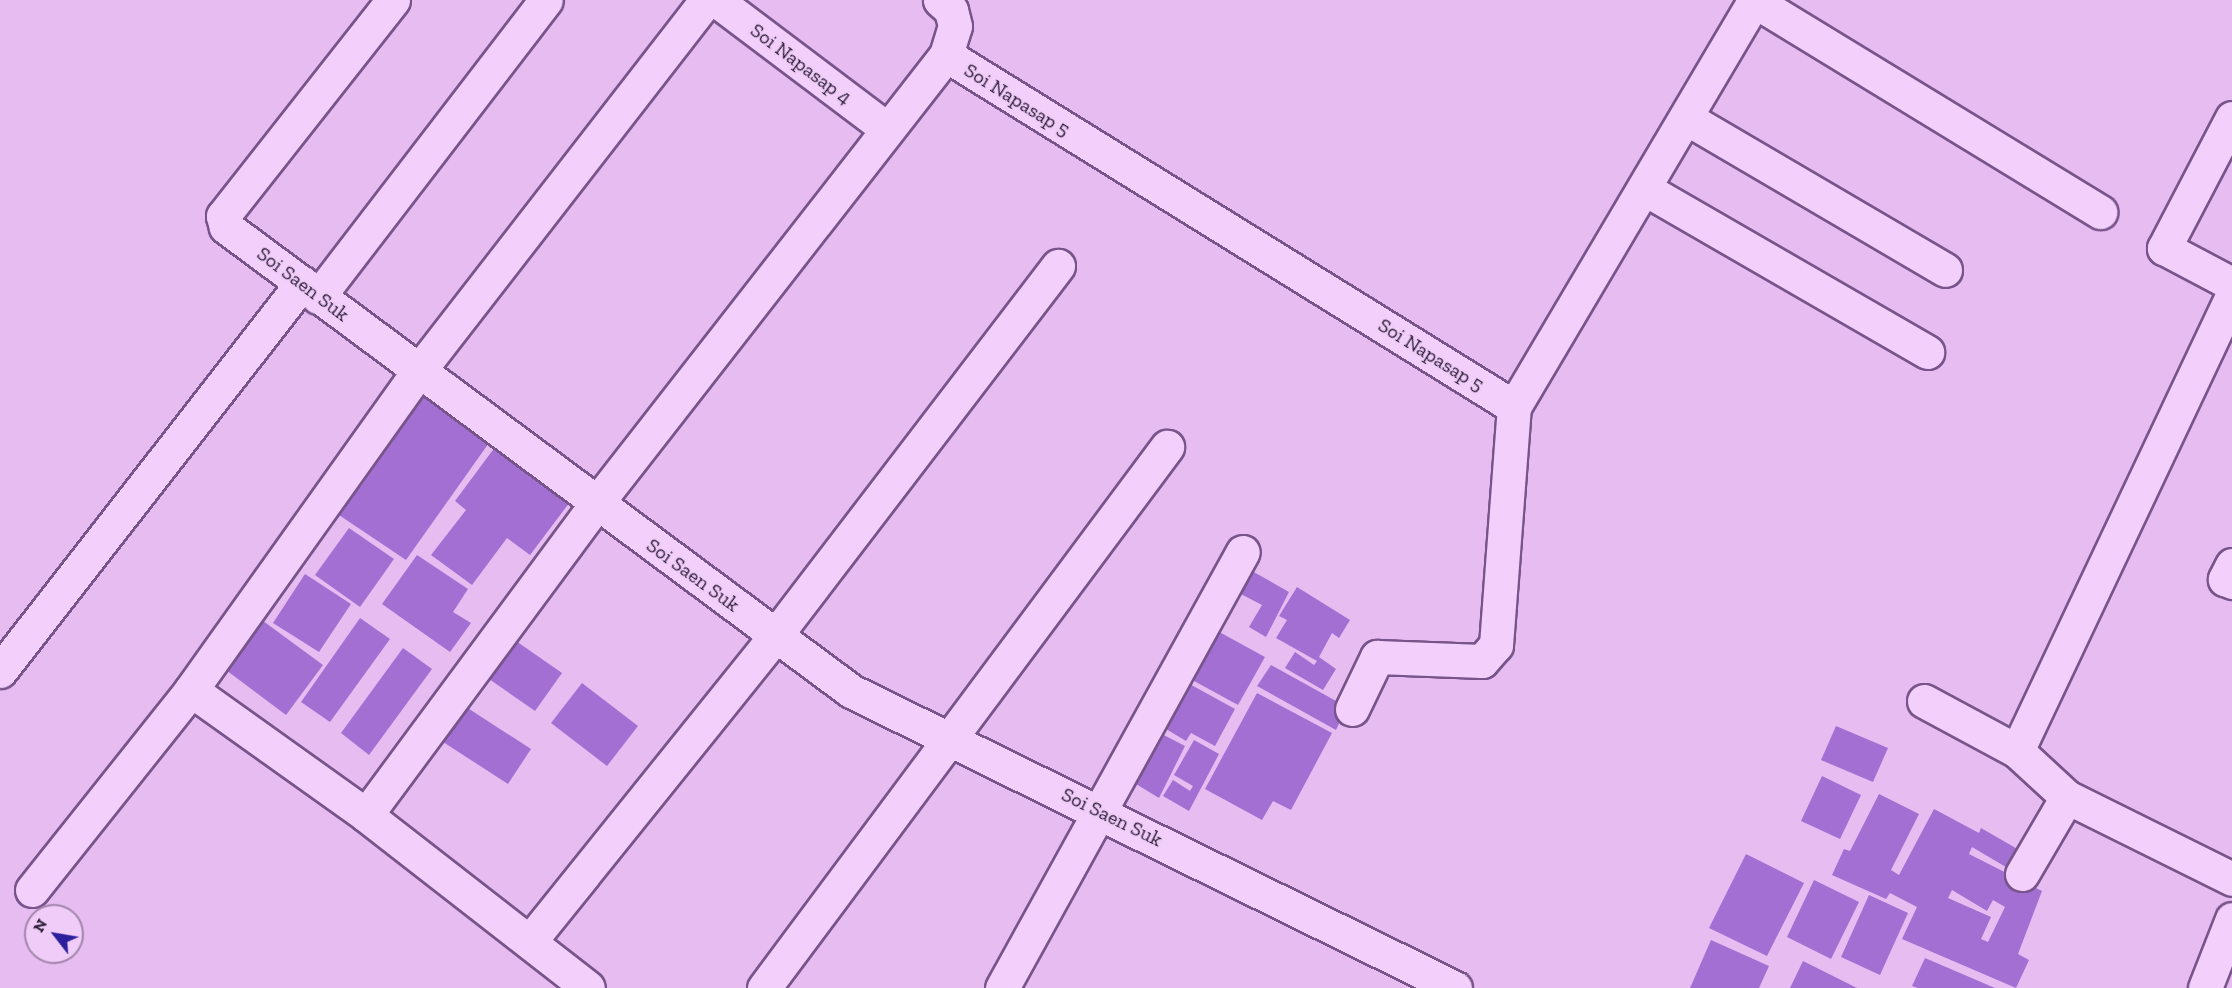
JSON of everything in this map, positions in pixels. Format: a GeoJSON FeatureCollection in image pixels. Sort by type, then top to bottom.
{"type":"FeatureCollection","features":[{"type":"Feature","properties":{"kind":"street","name":"Soi Saen Suk"},"geometry":{"type":"LineString","coordinates":[[393,0],[223,216],[226,226],[310,290],[421,368],[596,504],[851,691],[1099,809],[1449,987]]}},
{"type":"Feature","properties":{"kind":"street"},"geometry":{"type":"LineString","coordinates":[[0,671],[546,0]]}},
{"type":"Feature","properties":{"kind":"street"},"geometry":{"type":"LineString","coordinates":[[32,890],[191,690],[421,368],[706,0]]}},
{"type":"Feature","properties":{"kind":"street","name":"Soi Napasap 4"},"geometry":{"type":"LineString","coordinates":[[716,0],[886,128]]}},
{"type":"Feature","properties":{"kind":"street"},"geometry":{"type":"LineString","coordinates":[[366,814],[596,504],[886,128],[946,55],[955,26],[951,10],[940,0]]}},
{"type":"Feature","properties":{"kind":"street"},"geometry":{"type":"LineString","coordinates":[[1352,709],[1377,657],[1482,661],[1496,645],[1514,407],[1688,119],[1754,0],[2100,212]]}},
{"type":"Feature","properties":{"kind":"street","name":"Soi Napasap 5"},"geometry":{"type":"LineString","coordinates":[[946,55],[1514,407]]}},
{"type":"Feature","properties":{"kind":"street"},"geometry":{"type":"LineString","coordinates":[[2232,118],[2163,248],[2232,284]]}},
{"type":"Feature","properties":{"kind":"street"},"geometry":{"type":"LineString","coordinates":[[1688,119],[1945,270]]}},
{"type":"Feature","properties":{"kind":"street"},"geometry":{"type":"LineString","coordinates":[[1645,189],[1927,352]]}},
{"type":"Feature","properties":{"kind":"street"},"geometry":{"type":"LineString","coordinates":[[530,941],[775,636],[1058,266]]}},
{"type":"Feature","properties":{"kind":"street"},"geometry":{"type":"LineString","coordinates":[[2017,751],[2232,296]]}},
{"type":"Feature","properties":{"kind":"street"},"geometry":{"type":"LineString","coordinates":[[764,988],[1167,447]]}},
{"type":"Feature","properties":{"kind":"street"},"geometry":{"type":"LineString","coordinates":[[1002,988],[1243,552]]}},
{"type":"Feature","properties":{"kind":"street"},"geometry":{"type":"LineString","coordinates":[[2232,565],[2225,579],[2232,582]]}},
{"type":"Feature","properties":{"kind":"street"},"geometry":{"type":"LineString","coordinates":[[191,690],[366,814],[588,988]]}},
{"type":"Feature","properties":{"kind":"street"},"geometry":{"type":"LineString","coordinates":[[1924,701],[2017,751],[2067,797],[2232,879]]}},
{"type":"Feature","properties":{"kind":"street"},"geometry":{"type":"LineString","coordinates":[[2022,874],[2067,797]]}},
{"type":"Feature","properties":{"kind":"street"},"geometry":{"type":"LineString","coordinates":[[2205,988],[2232,919]]}},
{"type":"Feature","properties":{"kind":"building"},"geometry":{"type":"Polygon","coordinates":[[[429,388],[496,433],[406,560],[333,511],[353,481],[361,486],[429,388]]]}},
{"type":"Feature","properties":{"kind":"building"},"geometry":{"type":"Polygon","coordinates":[[[501,439],[576,494],[530,555],[507,538],[472,585],[431,555],[466,510],[455,501],[501,439]]]}},
{"type":"Feature","properties":{"kind":"building"},"geometry":{"type":"Polygon","coordinates":[[[349,528],[394,559],[360,607],[315,575],[349,528]]]}},
{"type":"Feature","properties":{"kind":"building"},"geometry":{"type":"Polygon","coordinates":[[[417,555],[468,589],[453,612],[471,623],[450,652],[382,604],[417,555]]]}},
{"type":"Feature","properties":{"kind":"building"},"geometry":{"type":"Polygon","coordinates":[[[1252,571],[1289,592],[1266,637],[1249,627],[1262,605],[1239,593],[1252,571]]]}},
{"type":"Feature","properties":{"kind":"building"},"geometry":{"type":"Polygon","coordinates":[[[305,574],[351,604],[319,652],[273,623],[305,574]]]}},
{"type":"Feature","properties":{"kind":"building"},"geometry":{"type":"Polygon","coordinates":[[[1297,587],[1350,620],[1339,638],[1332,633],[1319,657],[1336,669],[1323,690],[1285,668],[1295,652],[1314,665],[1317,661],[1276,638],[1287,620],[1279,616],[1297,587]]]}},
{"type":"Feature","properties":{"kind":"building"},"geometry":{"type":"Polygon","coordinates":[[[259,618],[323,665],[286,715],[222,667],[259,618]]]}},
{"type":"Feature","properties":{"kind":"building"},"geometry":{"type":"Polygon","coordinates":[[[360,618],[390,639],[330,722],[301,702],[360,618]]]}},
{"type":"Feature","properties":{"kind":"building"},"geometry":{"type":"Polygon","coordinates":[[[1212,628],[1265,657],[1238,705],[1185,676],[1212,628]]]}},
{"type":"Feature","properties":{"kind":"building"},"geometry":{"type":"Polygon","coordinates":[[[516,641],[562,673],[535,711],[489,679],[516,641]]]}},
{"type":"Feature","properties":{"kind":"building"},"geometry":{"type":"Polygon","coordinates":[[[403,648],[432,669],[369,755],[341,733],[403,648]]]}},
{"type":"Feature","properties":{"kind":"building"},"geometry":{"type":"Polygon","coordinates":[[[1271,665],[1347,707],[1336,730],[1257,686],[1271,665]]]}},
{"type":"Feature","properties":{"kind":"building"},"geometry":{"type":"Polygon","coordinates":[[[1186,682],[1235,709],[1215,746],[1191,733],[1186,741],[1161,726],[1186,682]]]}},
{"type":"Feature","properties":{"kind":"building"},"geometry":{"type":"Polygon","coordinates":[[[582,683],[638,726],[607,766],[551,723],[582,683]]]}},
{"type":"Feature","properties":{"kind":"building"},"geometry":{"type":"Polygon","coordinates":[[[1257,693],[1332,733],[1291,810],[1273,801],[1262,820],[1205,789],[1257,693]]]}},
{"type":"Feature","properties":{"kind":"building"},"geometry":{"type":"Polygon","coordinates":[[[463,705],[531,749],[508,784],[440,740],[463,705]]]}},
{"type":"Feature","properties":{"kind":"building"},"geometry":{"type":"Polygon","coordinates":[[[1836,726],[1888,748],[1873,782],[1821,760],[1836,726]]]}},
{"type":"Feature","properties":{"kind":"building"},"geometry":{"type":"Polygon","coordinates":[[[1160,733],[1185,746],[1159,798],[1131,781],[1160,733]]]}},
{"type":"Feature","properties":{"kind":"building"},"geometry":{"type":"Polygon","coordinates":[[[1194,740],[1219,754],[1189,811],[1163,796],[1173,780],[1190,791],[1193,786],[1174,775],[1194,740]]]}},
{"type":"Feature","properties":{"kind":"building"},"geometry":{"type":"Polygon","coordinates":[[[1822,776],[1861,795],[1840,839],[1801,821],[1822,776]]]}},
{"type":"Feature","properties":{"kind":"building"},"geometry":{"type":"Polygon","coordinates":[[[1879,794],[1919,814],[1891,870],[1899,875],[1934,809],[1979,833],[1981,828],[2021,851],[2011,870],[1972,847],[1969,854],[2042,891],[2018,954],[2029,960],[2016,988],[1902,939],[1917,907],[1890,893],[1886,899],[1832,875],[1844,849],[1850,851],[1879,794]],[[1952,890],[1948,898],[1991,917],[1981,939],[1988,942],[2005,907],[1993,900],[1987,911],[1952,890]]]}},
{"type":"Feature","properties":{"kind":"building"},"geometry":{"type":"Polygon","coordinates":[[[1746,854],[1804,883],[1767,956],[1709,928],[1746,854]]]}},
{"type":"Feature","properties":{"kind":"building"},"geometry":{"type":"Polygon","coordinates":[[[1814,880],[1859,902],[1831,959],[1787,937],[1814,880]]]}},
{"type":"Feature","properties":{"kind":"building"},"geometry":{"type":"Polygon","coordinates":[[[1869,895],[1908,913],[1880,975],[1841,957],[1869,895]]]}},
{"type":"Feature","properties":{"kind":"building"},"geometry":{"type":"Polygon","coordinates":[[[1711,940],[1769,966],[1759,988],[1690,988],[1711,940]]]}},
{"type":"Feature","properties":{"kind":"building"},"geometry":{"type":"Polygon","coordinates":[[[1925,958],[1995,988],[1918,988],[1912,986],[1925,958]]]}},
{"type":"Feature","properties":{"kind":"building"},"geometry":{"type":"Polygon","coordinates":[[[1803,961],[1857,988],[1790,988],[1803,961]]]}}]}
